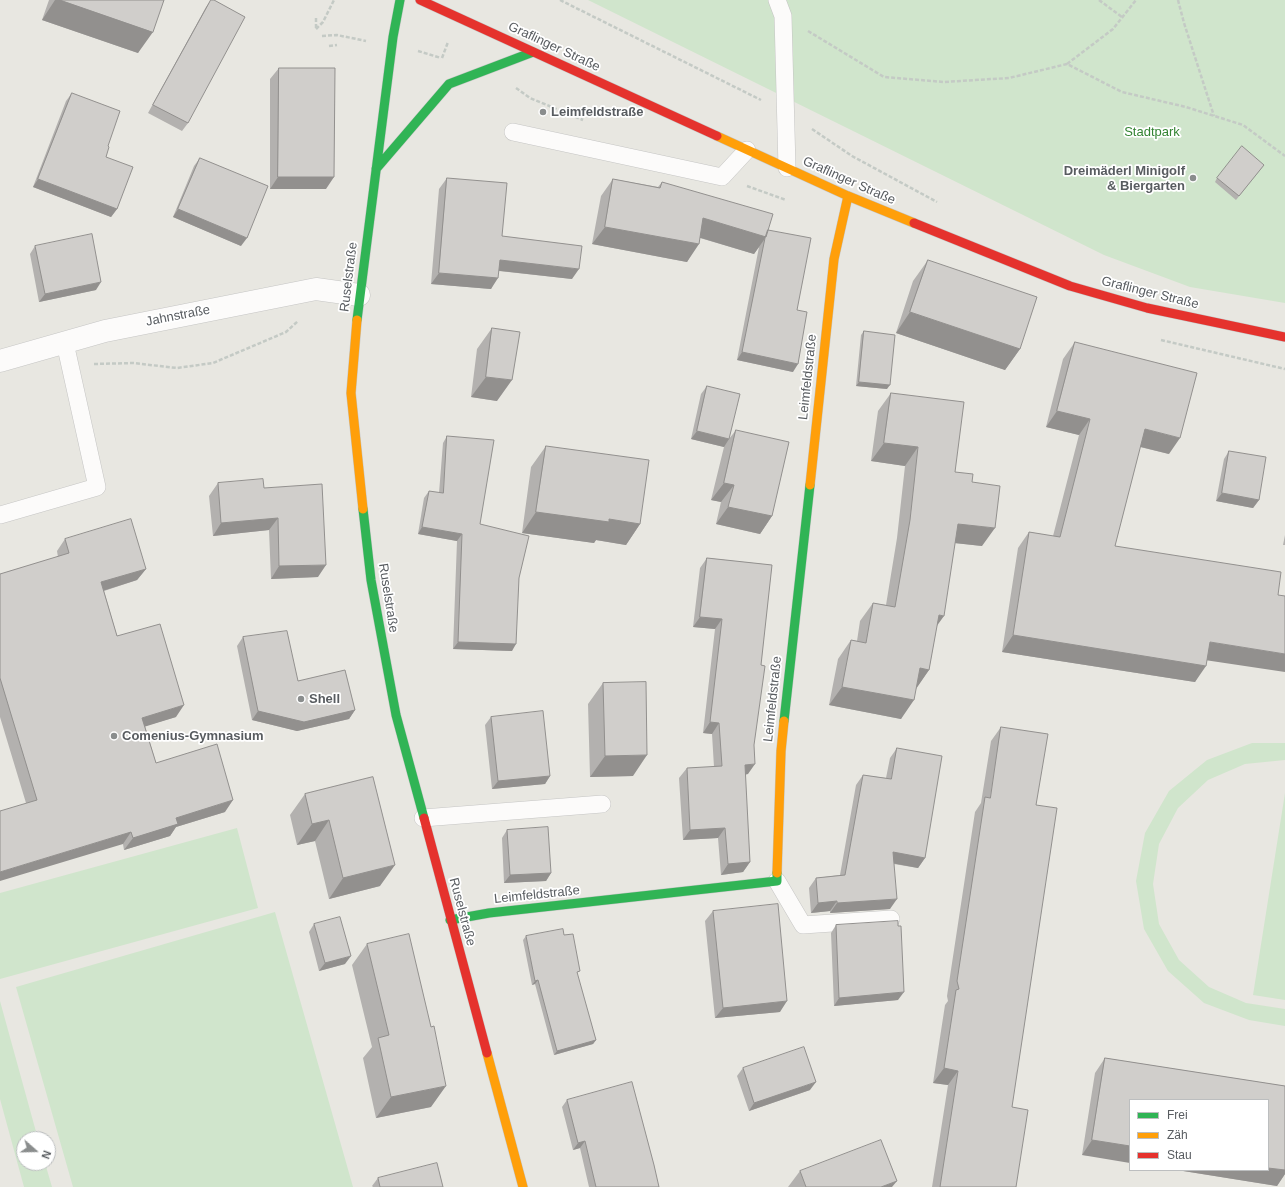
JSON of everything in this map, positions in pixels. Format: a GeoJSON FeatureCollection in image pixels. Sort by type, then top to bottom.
{"type":"FeatureCollection","features":[{"type":"Feature","properties":{"kind":"street","name":"Ruselstraße"},"geometry":{"type":"LineString","coordinates":[[400,0],[360,295],[351,393],[371,580],[396,715],[522,1187]]}},
{"type":"Feature","properties":{"kind":"street","name":"Graflinger Straße"},"geometry":{"type":"LineString","coordinates":[[420,0],[848,196],[985,253],[1070,286],[1147,308],[1285,337]]}},
{"type":"Feature","properties":{"kind":"street"},"geometry":{"type":"LineString","coordinates":[[376,169],[449,84],[533,52]]}},
{"type":"Feature","properties":{"kind":"street","name":"Leimfeldstraße"},"geometry":{"type":"LineString","coordinates":[[450,920],[490,913],[777,881],[781,743],[834,259],[848,196]]}},
{"type":"Feature","properties":{"kind":"street","name":"Jahnstraße"},"geometry":{"type":"LineString","coordinates":[[0,361],[105,331],[316,289],[360,295]]}},
{"type":"Feature","properties":{"kind":"lane"},"geometry":{"type":"LineString","coordinates":[[780,8],[787,168]]}},
{"type":"Feature","properties":{"kind":"lane"},"geometry":{"type":"LineString","coordinates":[[513,132],[722,176],[747,150]]}},
{"type":"Feature","properties":{"kind":"lane"},"geometry":{"type":"LineString","coordinates":[[0,515],[96,487],[66,343]]}},
{"type":"Feature","properties":{"kind":"lane"},"geometry":{"type":"LineString","coordinates":[[423,818],[602,804]]}},
{"type":"Feature","properties":{"kind":"lane"},"geometry":{"type":"LineString","coordinates":[[777,881],[803,925],[891,919]]}},
{"type":"Feature","properties":{"kind":"path"},"geometry":{"type":"LineString","coordinates":[[316,17],[316,29],[323,22],[334,0]]}},
{"type":"Feature","properties":{"kind":"path"},"geometry":{"type":"LineString","coordinates":[[560,0],[785,112],[852,156],[942,204]]}},
{"type":"Feature","properties":{"kind":"path"},"geometry":{"type":"LineString","coordinates":[[1099,0],[1122,17]]}},
{"type":"Feature","properties":{"kind":"path"},"geometry":{"type":"LineString","coordinates":[[780,8],[884,77],[944,82],[1009,78],[1068,64],[1112,29],[1136,0]]}},
{"type":"Feature","properties":{"kind":"path"},"geometry":{"type":"LineString","coordinates":[[1178,0],[1214,116]]}},
{"type":"Feature","properties":{"kind":"path"},"geometry":{"type":"LineString","coordinates":[[322,36],[334,36]]}},
{"type":"Feature","properties":{"kind":"path"},"geometry":{"type":"LineString","coordinates":[[329,46],[337,45]]}},
{"type":"Feature","properties":{"kind":"path"},"geometry":{"type":"LineString","coordinates":[[1068,64],[1122,92],[1186,107],[1243,125],[1285,156]]}},
{"type":"Feature","properties":{"kind":"path"},"geometry":{"type":"LineString","coordinates":[[70,365],[133,363],[177,368],[213,363],[286,332],[302,317]]}},
{"type":"Feature","properties":{"kind":"green space","name":"Stadtpark"},"geometry":{"type":"Polygon","coordinates":[[[588,0],[1285,0],[1285,303],[1190,287],[1104,255],[588,0]]]}},
{"type":"Feature","properties":{"kind":"green space"},"geometry":{"type":"Polygon","coordinates":[[[1252,743],[1285,743],[1285,760],[1245,764],[1208,780],[1178,808],[1159,844],[1153,884],[1159,924],[1179,960],[1209,987],[1246,1003],[1285,1009],[1285,1026],[1249,1020],[1204,1003],[1168,971],[1144,929],[1136,881],[1145,833],[1169,791],[1207,760],[1252,743]]]}},
{"type":"Feature","properties":{"kind":"green space"},"geometry":{"type":"Polygon","coordinates":[[[1285,793],[1285,1000],[1253,995],[1285,793]]]}},
{"type":"Feature","properties":{"kind":"green space"},"geometry":{"type":"Polygon","coordinates":[[[237,828],[258,908],[0,979],[0,893],[237,828]]]}},
{"type":"Feature","properties":{"kind":"green space"},"geometry":{"type":"Polygon","coordinates":[[[275,912],[353,1187],[73,1187],[16,987],[275,912]]]}},
{"type":"Feature","properties":{"kind":"green space"},"geometry":{"type":"Polygon","coordinates":[[[0,1001],[36,1131],[16,1131],[16,1158],[0,1099],[0,1001]]]}},
{"type":"Feature","properties":{"kind":"green space"},"geometry":{"type":"Polygon","coordinates":[[[20,1171],[47,1171],[52,1187],[24,1187],[20,1171]]]}},
{"type":"Feature","properties":{"kind":"building"},"geometry":{"type":"Polygon","coordinates":[[[60,0],[164,0],[153,32],[60,0]]]}},
{"type":"Feature","properties":{"kind":"building"},"geometry":{"type":"Polygon","coordinates":[[[211,0],[214,0],[245,17],[188,123],[153,105],[211,0]]]}},
{"type":"Feature","properties":{"kind":"building"},"geometry":{"type":"Polygon","coordinates":[[[279,68],[335,68],[334,177],[278,177],[279,68]]]}},
{"type":"Feature","properties":{"kind":"building"},"geometry":{"type":"Polygon","coordinates":[[[72,93],[120,111],[108,146],[106,157],[133,167],[117,209],[38,179],[72,93]]]}},
{"type":"Feature","properties":{"kind":"building"},"geometry":{"type":"Polygon","coordinates":[[[1242,146],[1264,165],[1239,196],[1217,178],[1242,146]]]}},
{"type":"Feature","properties":{"kind":"building"},"geometry":{"type":"Polygon","coordinates":[[[200,158],[268,186],[247,238],[178,209],[200,158]]]}},
{"type":"Feature","properties":{"kind":"building"},"geometry":{"type":"Polygon","coordinates":[[[447,178],[507,183],[502,236],[582,246],[579,269],[500,260],[498,278],[439,273],[447,178]]]}},
{"type":"Feature","properties":{"kind":"building"},"geometry":{"type":"Polygon","coordinates":[[[613,179],[660,188],[662,182],[773,214],[766,237],[703,218],[699,244],[605,227],[613,179]]]}},
{"type":"Feature","properties":{"kind":"building"},"geometry":{"type":"Polygon","coordinates":[[[768,230],[811,238],[797,310],[807,312],[798,364],[742,352],[765,238],[768,230]]]}},
{"type":"Feature","properties":{"kind":"building"},"geometry":{"type":"Polygon","coordinates":[[[92,234],[101,282],[45,294],[35,246],[92,234]]]}},
{"type":"Feature","properties":{"kind":"building"},"geometry":{"type":"Polygon","coordinates":[[[928,260],[1037,297],[1020,349],[910,312],[928,260]]]}},
{"type":"Feature","properties":{"kind":"building"},"geometry":{"type":"Polygon","coordinates":[[[492,328],[520,332],[512,380],[486,377],[492,328]]]}},
{"type":"Feature","properties":{"kind":"building"},"geometry":{"type":"Polygon","coordinates":[[[864,331],[895,335],[890,385],[859,382],[864,331]]]}},
{"type":"Feature","properties":{"kind":"building"},"geometry":{"type":"Polygon","coordinates":[[[1075,342],[1197,373],[1180,438],[1145,429],[1115,546],[1281,572],[1278,595],[1285,596],[1285,654],[1210,642],[1206,666],[1013,635],[1029,532],[1060,537],[1090,419],[1057,411],[1075,342]]]}},
{"type":"Feature","properties":{"kind":"building"},"geometry":{"type":"Polygon","coordinates":[[[707,386],[740,394],[729,439],[697,431],[707,386]]]}},
{"type":"Feature","properties":{"kind":"building"},"geometry":{"type":"Polygon","coordinates":[[[891,393],[964,402],[955,472],[973,474],[972,482],[1000,486],[995,528],[958,524],[944,616],[939,615],[929,670],[920,668],[914,700],[842,687],[851,640],[866,643],[873,603],[895,607],[910,520],[918,447],[884,443],[891,393]]]}},
{"type":"Feature","properties":{"kind":"building"},"geometry":{"type":"Polygon","coordinates":[[[736,430],[789,442],[772,516],[728,507],[734,485],[724,483],[736,430]]]}},
{"type":"Feature","properties":{"kind":"building"},"geometry":{"type":"Polygon","coordinates":[[[447,436],[494,440],[480,524],[529,536],[519,578],[516,644],[458,642],[462,534],[422,527],[429,491],[443,493],[447,436]]]}},
{"type":"Feature","properties":{"kind":"building"},"geometry":{"type":"Polygon","coordinates":[[[546,446],[649,460],[640,524],[609,519],[609,522],[536,512],[546,446]]]}},
{"type":"Feature","properties":{"kind":"building"},"geometry":{"type":"Polygon","coordinates":[[[1229,451],[1266,457],[1259,500],[1222,493],[1229,451]]]}},
{"type":"Feature","properties":{"kind":"building"},"geometry":{"type":"Polygon","coordinates":[[[263,479],[264,488],[322,484],[326,565],[279,566],[278,518],[221,523],[218,483],[263,479]]]}},
{"type":"Feature","properties":{"kind":"building"},"geometry":{"type":"Polygon","coordinates":[[[131,519],[146,569],[101,582],[117,636],[160,624],[184,705],[142,718],[156,763],[217,744],[233,800],[176,818],[178,824],[133,838],[131,832],[0,872],[0,811],[37,800],[0,678],[0,574],[69,553],[65,539],[131,519]]]}},
{"type":"Feature","properties":{"kind":"building"},"geometry":{"type":"Polygon","coordinates":[[[707,558],[772,565],[761,665],[765,666],[754,745],[755,764],[745,765],[750,862],[728,864],[725,828],[690,830],[687,768],[722,766],[719,723],[710,722],[722,619],[700,617],[707,558]]]}},
{"type":"Feature","properties":{"kind":"building"},"geometry":{"type":"Polygon","coordinates":[[[287,631],[298,681],[345,670],[355,710],[304,722],[258,711],[243,637],[287,631]]]}},
{"type":"Feature","properties":{"kind":"building"},"geometry":{"type":"Polygon","coordinates":[[[646,682],[647,755],[605,756],[603,683],[646,682]]]}},
{"type":"Feature","properties":{"kind":"building"},"geometry":{"type":"Polygon","coordinates":[[[543,711],[550,776],[498,781],[491,717],[543,711]]]}},
{"type":"Feature","properties":{"kind":"building"},"geometry":{"type":"Polygon","coordinates":[[[1001,727],[1048,734],[1036,805],[1057,808],[1012,1107],[1028,1110],[1016,1187],[940,1187],[958,1071],[944,1068],[956,990],[959,989],[957,981],[985,797],[990,798],[1001,727]]]}},
{"type":"Feature","properties":{"kind":"building"},"geometry":{"type":"Polygon","coordinates":[[[897,748],[942,756],[925,858],[893,852],[897,899],[818,903],[816,878],[845,875],[863,775],[891,779],[897,748]]]}},
{"type":"Feature","properties":{"kind":"building"},"geometry":{"type":"Polygon","coordinates":[[[373,777],[395,865],[343,878],[329,820],[312,824],[305,794],[373,777]]]}},
{"type":"Feature","properties":{"kind":"building"},"geometry":{"type":"Polygon","coordinates":[[[548,827],[551,873],[510,875],[507,830],[548,827]]]}},
{"type":"Feature","properties":{"kind":"building"},"geometry":{"type":"Polygon","coordinates":[[[778,904],[787,1001],[723,1008],[713,911],[778,904]]]}},
{"type":"Feature","properties":{"kind":"building"},"geometry":{"type":"Polygon","coordinates":[[[340,917],[351,956],[325,963],[314,924],[340,917]]]}},
{"type":"Feature","properties":{"kind":"building"},"geometry":{"type":"Polygon","coordinates":[[[898,921],[898,926],[901,926],[904,992],[839,998],[836,925],[898,921]]]}},
{"type":"Feature","properties":{"kind":"building"},"geometry":{"type":"Polygon","coordinates":[[[563,929],[564,935],[573,934],[580,971],[577,972],[596,1040],[557,1051],[538,980],[535,981],[526,936],[563,929]]]}},
{"type":"Feature","properties":{"kind":"building"},"geometry":{"type":"Polygon","coordinates":[[[409,934],[431,1027],[434,1026],[446,1086],[391,1097],[378,1038],[389,1035],[367,944],[409,934]]]}},
{"type":"Feature","properties":{"kind":"building"},"geometry":{"type":"Polygon","coordinates":[[[804,1047],[816,1082],[754,1103],[743,1068],[804,1047]]]}},
{"type":"Feature","properties":{"kind":"building"},"geometry":{"type":"Polygon","coordinates":[[[1105,1058],[1285,1086],[1285,1170],[1269,1168],[1269,1099],[1129,1099],[1129,1146],[1092,1140],[1105,1058]]]}},
{"type":"Feature","properties":{"kind":"building"},"geometry":{"type":"Polygon","coordinates":[[[632,1082],[659,1187],[596,1187],[585,1141],[578,1143],[567,1100],[632,1082]]]}},
{"type":"Feature","properties":{"kind":"building"},"geometry":{"type":"Polygon","coordinates":[[[881,1140],[897,1181],[881,1187],[806,1187],[800,1171],[881,1140]]]}},
{"type":"Feature","properties":{"kind":"building"},"geometry":{"type":"Polygon","coordinates":[[[437,1163],[443,1187],[380,1187],[378,1178],[437,1163]]]}},
{"type":"Feature","properties":{"kind":"traffic: fast"},"geometry":{"type":"LineString","coordinates":[[357,320],[393,37],[400,0]]}},
{"type":"Feature","properties":{"kind":"traffic: fast"},"geometry":{"type":"LineString","coordinates":[[376,169],[449,84],[533,52]]}},
{"type":"Feature","properties":{"kind":"traffic: fast"},"geometry":{"type":"LineString","coordinates":[[784,721],[810,485]]}},
{"type":"Feature","properties":{"kind":"traffic: fast"},"geometry":{"type":"LineString","coordinates":[[363,509],[371,580],[396,715],[424,818]]}},
{"type":"Feature","properties":{"kind":"traffic: fast"},"geometry":{"type":"LineString","coordinates":[[450,920],[489,913],[777,881],[777,873]]}},
{"type":"Feature","properties":{"kind":"traffic: slow"},"geometry":{"type":"LineString","coordinates":[[717,136],[848,196],[914,223]]}},
{"type":"Feature","properties":{"kind":"traffic: slow"},"geometry":{"type":"LineString","coordinates":[[810,485],[834,259],[848,196]]}},
{"type":"Feature","properties":{"kind":"traffic: slow"},"geometry":{"type":"LineString","coordinates":[[357,320],[351,393],[363,509]]}},
{"type":"Feature","properties":{"kind":"traffic: slow"},"geometry":{"type":"LineString","coordinates":[[777,873],[781,751],[784,721]]}},
{"type":"Feature","properties":{"kind":"traffic: slow"},"geometry":{"type":"LineString","coordinates":[[487,1053],[523,1187]]}},
{"type":"Feature","properties":{"kind":"traffic: jam"},"geometry":{"type":"LineString","coordinates":[[420,0],[717,136]]}},
{"type":"Feature","properties":{"kind":"traffic: jam"},"geometry":{"type":"LineString","coordinates":[[914,223],[1070,286],[1147,308],[1285,337]]}},
{"type":"Feature","properties":{"kind":"traffic: jam"},"geometry":{"type":"LineString","coordinates":[[424,818],[487,1053]]}},
{"type":"Feature","properties":{"kind":"place","name":"Leimfeldstraße"},"geometry":{"type":"Point","coordinates":[543,112]}},
{"type":"Feature","properties":{"kind":"place","name":"Dreimäderl Minigolf & Biergarten"},"geometry":{"type":"Point","coordinates":[1193,178]}},
{"type":"Feature","properties":{"kind":"place","name":"Shell"},"geometry":{"type":"Point","coordinates":[301,699]}},
{"type":"Feature","properties":{"kind":"place","name":"Comenius-Gymnasium"},"geometry":{"type":"Point","coordinates":[114,736]}}]}
